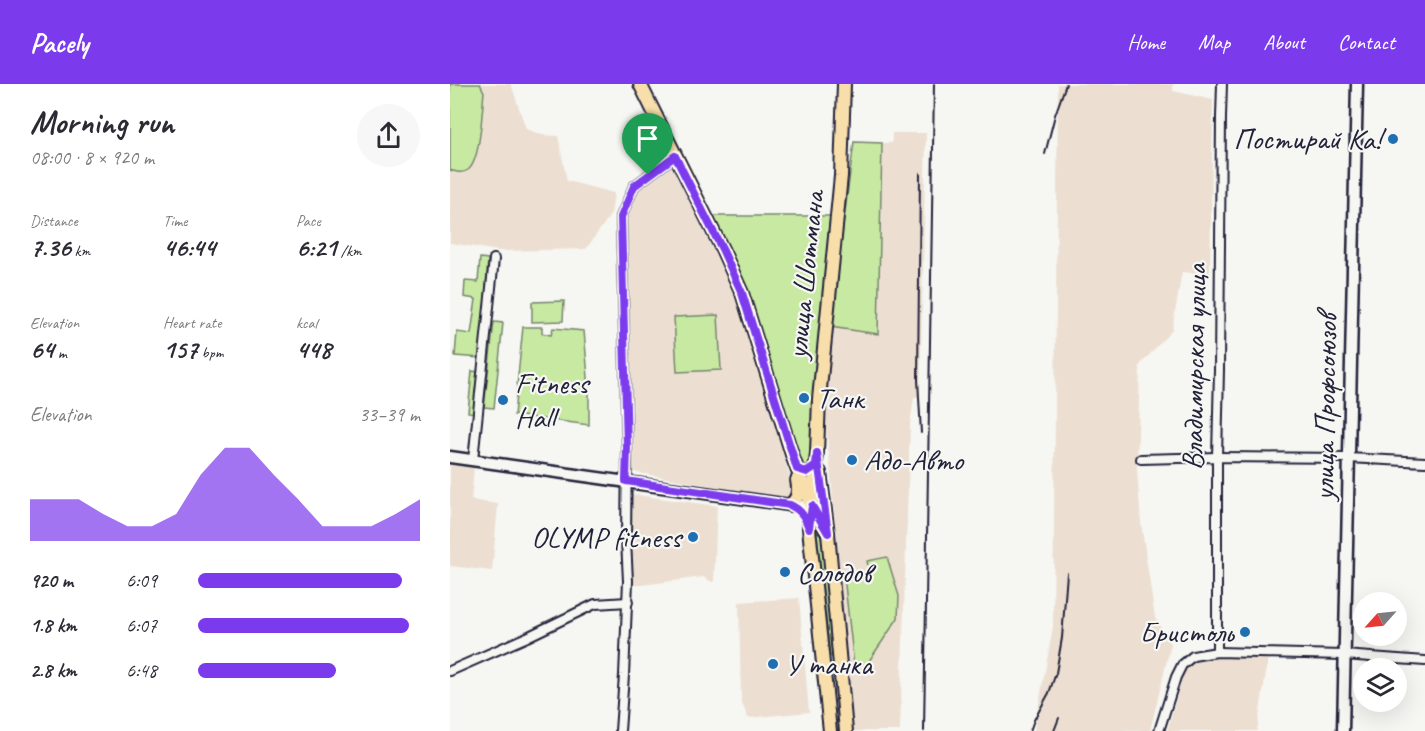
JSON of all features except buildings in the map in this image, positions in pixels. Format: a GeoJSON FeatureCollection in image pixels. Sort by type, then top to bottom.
{"type":"FeatureCollection","features":[{"type":"Feature","properties":{"kind":"main road"},"geometry":{"type":"LineString","coordinates":[[640,84],[742,293],[795,464],[812,506],[828,533]]}},
{"type":"Feature","properties":{"kind":"main road","name":"улица Шотмана"},"geometry":{"type":"LineString","coordinates":[[830,731],[809,528],[817,460],[819,399],[841,176],[844,84]]}},
{"type":"Feature","properties":{"kind":"main road","name":"улица Профсоюзов"},"geometry":{"type":"LineString","coordinates":[[1343,731],[1357,84]]}},
{"type":"Feature","properties":{"kind":"main road"},"geometry":{"type":"LineString","coordinates":[[450,456],[790,505],[812,506]]}},
{"type":"Feature","properties":{"kind":"main road"},"geometry":{"type":"LineString","coordinates":[[795,464],[807,472],[817,460]]}},
{"type":"Feature","properties":{"kind":"main road"},"geometry":{"type":"LineString","coordinates":[[817,460],[828,533],[846,731]]}},
{"type":"Feature","properties":{"kind":"main road"},"geometry":{"type":"LineString","coordinates":[[790,505],[798,496],[795,464]]}},
{"type":"Feature","properties":{"kind":"main road"},"geometry":{"type":"LineString","coordinates":[[790,505],[798,509],[809,528]]}},
{"type":"Feature","properties":{"kind":"main road"},"geometry":{"type":"LineString","coordinates":[[823,666],[840,664]]}},
{"type":"Feature","properties":{"kind":"street","name":"Владимирская улица"},"geometry":{"type":"LineString","coordinates":[[1217,652],[1222,84]]}},
{"type":"Feature","properties":{"kind":"street"},"geometry":{"type":"LineString","coordinates":[[620,731],[628,602],[627,447],[621,217],[634,186],[675,156]]}},
{"type":"Feature","properties":{"kind":"street"},"geometry":{"type":"LineString","coordinates":[[473,460],[494,259]]}},
{"type":"Feature","properties":{"kind":"street"},"geometry":{"type":"LineString","coordinates":[[1141,459],[1348,458],[1425,462]]}},
{"type":"Feature","properties":{"kind":"street"},"geometry":{"type":"LineString","coordinates":[[450,670],[527,637],[595,604],[628,602]]}},
{"type":"Feature","properties":{"kind":"street"},"geometry":{"type":"LineString","coordinates":[[1159,731],[1176,677],[1182,665],[1192,656],[1217,652],[1344,655],[1425,661]]}},
{"type":"Feature","properties":{"kind":"shaded area"},"geometry":{"type":"Polygon","coordinates":[[[450,84],[511,84],[526,129],[542,135],[558,136],[567,181],[614,193],[611,214],[586,249],[499,251],[450,243],[450,84]]]}},
{"type":"Feature","properties":{"kind":"shaded area"},"geometry":{"type":"Polygon","coordinates":[[[1058,84],[1173,84],[1173,91],[1213,100],[1210,275],[1182,272],[1172,330],[1140,365],[1137,470],[1141,523],[1155,618],[1171,644],[1150,731],[1034,731],[1053,627],[1058,84]]]}},
{"type":"Feature","properties":{"kind":"shaded area"},"geometry":{"type":"Polygon","coordinates":[[[892,133],[926,133],[920,398],[914,398],[910,424],[900,731],[854,731],[826,422],[830,327],[878,334],[882,143],[892,143],[892,133]]]}},
{"type":"Feature","properties":{"kind":"shaded area"},"geometry":{"type":"Polygon","coordinates":[[[656,134],[736,292],[792,485],[791,494],[785,499],[624,470],[615,243],[656,134]]]}},
{"type":"Feature","properties":{"kind":"shaded area"},"geometry":{"type":"Polygon","coordinates":[[[450,465],[474,468],[471,500],[498,504],[492,571],[450,566],[450,465]]]}},
{"type":"Feature","properties":{"kind":"shaded area"},"geometry":{"type":"Polygon","coordinates":[[[630,494],[717,506],[714,583],[703,577],[631,585],[630,494]]]}},
{"type":"Feature","properties":{"kind":"shaded area"},"geometry":{"type":"Polygon","coordinates":[[[799,598],[809,712],[748,718],[741,701],[739,602],[799,598]]]}},
{"type":"Feature","properties":{"kind":"shaded area"},"geometry":{"type":"Polygon","coordinates":[[[1213,657],[1268,659],[1257,731],[1167,731],[1184,672],[1192,659],[1213,657]]]}},
{"type":"Feature","properties":{"kind":"green space"},"geometry":{"type":"Polygon","coordinates":[[[450,84],[480,84],[484,92],[476,156],[468,170],[461,172],[450,170],[450,84]]]}},
{"type":"Feature","properties":{"kind":"green space"},"geometry":{"type":"Polygon","coordinates":[[[854,142],[882,143],[878,334],[830,327],[854,142]]]}},
{"type":"Feature","properties":{"kind":"green space"},"geometry":{"type":"Polygon","coordinates":[[[712,216],[834,216],[809,465],[802,465],[747,289],[712,216]]]}},
{"type":"Feature","properties":{"kind":"green space"},"geometry":{"type":"Polygon","coordinates":[[[480,258],[488,259],[485,299],[487,300],[481,358],[455,356],[457,332],[471,334],[476,299],[464,297],[465,281],[478,282],[480,258]]]}},
{"type":"Feature","properties":{"kind":"green space"},"geometry":{"type":"Polygon","coordinates":[[[564,301],[563,321],[532,322],[532,302],[564,301]]]}},
{"type":"Feature","properties":{"kind":"green space"},"geometry":{"type":"Polygon","coordinates":[[[718,315],[721,370],[677,372],[674,317],[718,315]]]}},
{"type":"Feature","properties":{"kind":"green space"},"geometry":{"type":"Polygon","coordinates":[[[494,322],[503,323],[494,408],[484,407],[494,322]]]}},
{"type":"Feature","properties":{"kind":"green space"},"geometry":{"type":"Polygon","coordinates":[[[523,327],[542,327],[542,333],[551,335],[553,328],[584,331],[589,389],[589,425],[514,415],[523,327]]]}},
{"type":"Feature","properties":{"kind":"green space"},"geometry":{"type":"Polygon","coordinates":[[[472,371],[479,372],[474,413],[468,412],[472,371]]]}},
{"type":"Feature","properties":{"kind":"green space"},"geometry":{"type":"Polygon","coordinates":[[[817,533],[821,533],[834,656],[832,657],[830,656],[817,533]]]}},
{"type":"Feature","properties":{"kind":"green space"},"geometry":{"type":"Polygon","coordinates":[[[887,557],[899,596],[898,618],[867,664],[854,665],[844,576],[870,576],[867,561],[887,557]]]}},
{"type":"Feature","properties":{"kind":"railway"},"geometry":{"type":"LineString","coordinates":[[924,731],[934,84]]}},
{"type":"Feature","properties":{"kind":"railway"},"geometry":{"type":"LineString","coordinates":[[1045,154],[1066,84]]}},
{"type":"Feature","properties":{"kind":"railway"},"geometry":{"type":"LineString","coordinates":[[920,173],[918,380],[921,433]]}},
{"type":"Feature","properties":{"kind":"railway"},"geometry":{"type":"LineString","coordinates":[[1030,731],[1056,673],[1062,638],[1067,573]]}},
{"type":"Feature","properties":{"kind":"railway"},"geometry":{"type":"LineString","coordinates":[[1054,731],[1059,718]]}},
{"type":"Feature","properties":{"kind":"place","name":"Постирай Ка!"},"geometry":{"type":"Point","coordinates":[1393,139]}},
{"type":"Feature","properties":{"kind":"place","name":"Танк"},"geometry":{"type":"Point","coordinates":[804,398]}},
{"type":"Feature","properties":{"kind":"place","name":"Fitness Hall"},"geometry":{"type":"Point","coordinates":[503,400]}},
{"type":"Feature","properties":{"kind":"place","name":"Адо-Авто"},"geometry":{"type":"Point","coordinates":[852,460]}},
{"type":"Feature","properties":{"kind":"place","name":"OLYMP fitness"},"geometry":{"type":"Point","coordinates":[693,537]}},
{"type":"Feature","properties":{"kind":"place","name":"Солодов"},"geometry":{"type":"Point","coordinates":[785,572]}},
{"type":"Feature","properties":{"kind":"place","name":"Бристоль"},"geometry":{"type":"Point","coordinates":[1245,632]}},
{"type":"Feature","properties":{"kind":"place","name":"У танка"},"geometry":{"type":"Point","coordinates":[773,664]}},
{"type":"Feature","properties":{"kind":"route"},"geometry":{"type":"LineString","coordinates":[[675,156],[742,293],[797,469],[807,472],[816,466],[817,453],[828,533],[812,506],[809,528],[798,509],[790,505],[626,481],[621,217],[634,186],[648,175],[675,156]]}}]}
